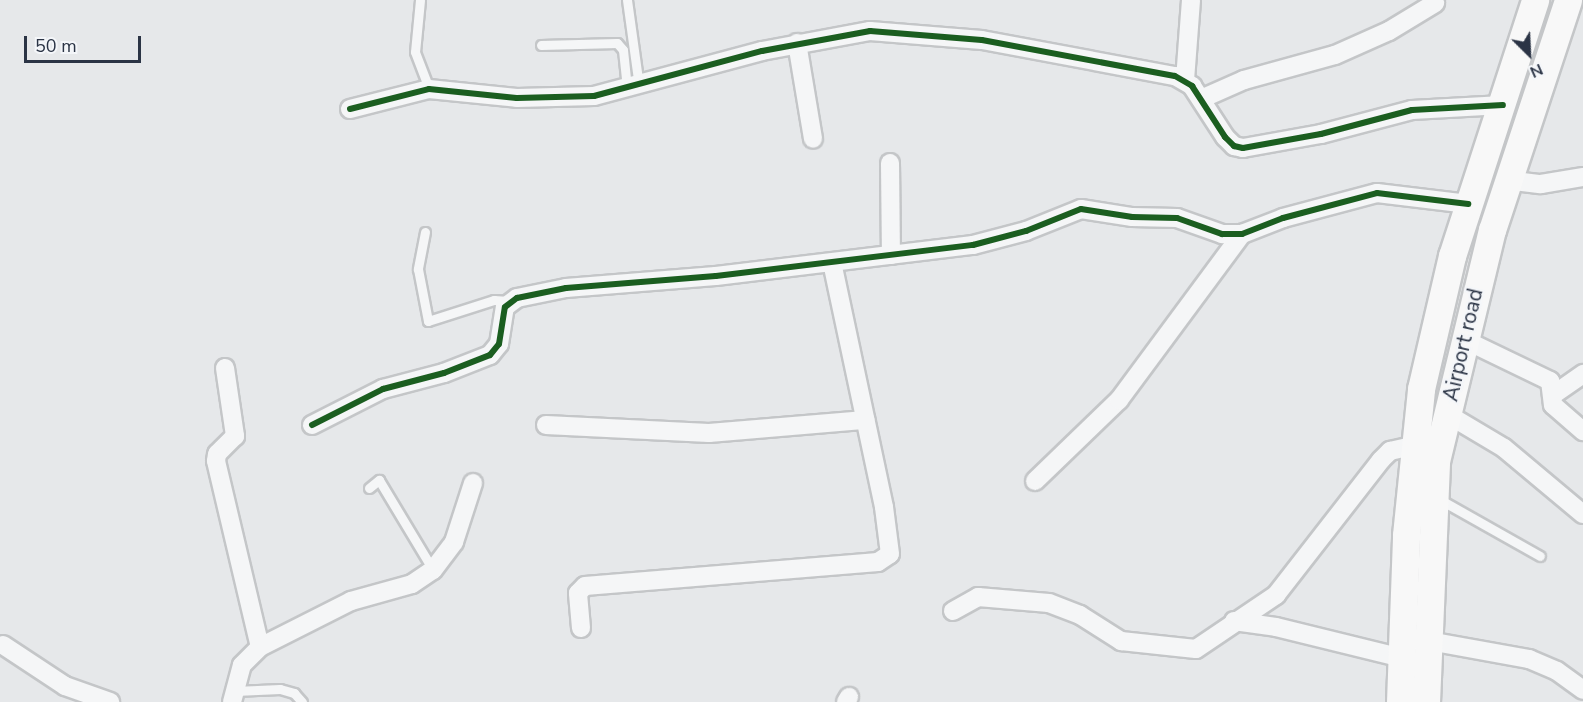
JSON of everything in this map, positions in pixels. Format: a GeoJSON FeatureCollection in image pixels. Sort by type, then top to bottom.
{"type":"FeatureCollection","features":[{"type":"Feature","properties":{"kind":"main road"},"geometry":{"type":"LineString","coordinates":[[1401,702],[1406,535],[1421,389],[1468,204],[1503,105],[1535,0]]}},
{"type":"Feature","properties":{"kind":"main road","name":"Airport road"},"geometry":{"type":"LineString","coordinates":[[1426,702],[1436,461],[1463,339],[1506,180],[1571,9]]}},
{"type":"Feature","properties":{"kind":"street"},"geometry":{"type":"LineString","coordinates":[[1185,80],[1191,0]]}},
{"type":"Feature","properties":{"kind":"street"},"geometry":{"type":"LineString","coordinates":[[1201,99],[1252,78],[1335,55],[1389,30],[1436,3]]}},
{"type":"Feature","properties":{"kind":"street"},"geometry":{"type":"LineString","coordinates":[[350,109],[429,89],[552,99],[633,88],[797,43],[870,31],[924,34],[1028,48],[1185,80],[1201,99],[1225,137],[1234,146],[1243,148],[1412,110],[1503,105]]}},
{"type":"Feature","properties":{"kind":"street"},"geometry":{"type":"LineString","coordinates":[[797,43],[813,139]]}},
{"type":"Feature","properties":{"kind":"street"},"geometry":{"type":"LineString","coordinates":[[890,164],[891,255]]}},
{"type":"Feature","properties":{"kind":"street"},"geometry":{"type":"LineString","coordinates":[[1506,180],[1541,184],[1583,177]]}},
{"type":"Feature","properties":{"kind":"street"},"geometry":{"type":"LineString","coordinates":[[312,425],[375,392],[444,373],[490,355],[499,344],[508,302],[566,288],[832,263],[999,239],[1081,209],[1132,217],[1178,218],[1222,234],[1242,234],[1283,218],[1377,193],[1468,204]]}},
{"type":"Feature","properties":{"kind":"street"},"geometry":{"type":"LineString","coordinates":[[1035,481],[1119,400],[1242,234]]}},
{"type":"Feature","properties":{"kind":"street"},"geometry":{"type":"LineString","coordinates":[[581,628],[578,593],[585,586],[885,559],[890,547],[832,263]]}},
{"type":"Feature","properties":{"kind":"street"},"geometry":{"type":"LineString","coordinates":[[1463,339],[1536,372],[1550,381],[1556,409],[1583,431]]}},
{"type":"Feature","properties":{"kind":"street"},"geometry":{"type":"LineString","coordinates":[[225,368],[235,436],[217,454],[216,461],[260,647]]}},
{"type":"Feature","properties":{"kind":"street"},"geometry":{"type":"LineString","coordinates":[[1553,395],[1582,378]]}},
{"type":"Feature","properties":{"kind":"street"},"geometry":{"type":"LineString","coordinates":[[1447,414],[1504,448],[1583,514]]}},
{"type":"Feature","properties":{"kind":"street"},"geometry":{"type":"LineString","coordinates":[[546,425],[709,433],[865,420]]}},
{"type":"Feature","properties":{"kind":"street"},"geometry":{"type":"LineString","coordinates":[[953,611],[978,597],[1049,603],[1080,615],[1121,641],[1186,650],[1206,644],[1234,621],[1276,595],[1390,451],[1415,445]]}},
{"type":"Feature","properties":{"kind":"street"},"geometry":{"type":"LineString","coordinates":[[233,697],[242,664],[260,647],[351,602],[412,584],[433,570],[454,542],[473,483]]}},
{"type":"Feature","properties":{"kind":"street"},"geometry":{"type":"LineString","coordinates":[[1234,621],[1276,627],[1402,658]]}},
{"type":"Feature","properties":{"kind":"street"},"geometry":{"type":"LineString","coordinates":[[1430,641],[1529,659],[1557,671],[1583,690]]}},
{"type":"Feature","properties":{"kind":"street"},"geometry":{"type":"LineString","coordinates":[[3,645],[65,686],[110,702]]}},
{"type":"Feature","properties":{"kind":"lane"},"geometry":{"type":"LineString","coordinates":[[420,0],[415,52],[429,89]]}},
{"type":"Feature","properties":{"kind":"lane"},"geometry":{"type":"LineString","coordinates":[[627,0],[633,88]]}},
{"type":"Feature","properties":{"kind":"lane"},"geometry":{"type":"LineString","coordinates":[[542,45],[617,43],[623,50],[633,88]]}},
{"type":"Feature","properties":{"kind":"lane"},"geometry":{"type":"LineString","coordinates":[[425,232],[418,269],[428,321],[494,300],[508,302]]}},
{"type":"Feature","properties":{"kind":"lane"},"geometry":{"type":"LineString","coordinates":[[369,488],[380,480],[433,570]]}},
{"type":"Feature","properties":{"kind":"lane"},"geometry":{"type":"LineString","coordinates":[[1434,496],[1540,556]]}},
{"type":"Feature","properties":{"kind":"lane"},"geometry":{"type":"LineString","coordinates":[[233,697],[280,689],[294,693],[302,702]]}},
{"type":"Feature","properties":{"kind":"cycle path"},"geometry":{"type":"LineString","coordinates":[[350,109],[429,89],[517,98],[594,96],[762,51],[870,31],[982,40],[1175,76],[1192,86],[1225,137],[1234,146],[1243,148],[1321,134],[1412,110],[1503,105]]}},
{"type":"Feature","properties":{"kind":"cycle path"},"geometry":{"type":"LineString","coordinates":[[312,425],[383,389],[444,373],[490,355],[499,344],[505,307],[517,298],[566,288],[716,276],[973,245],[1026,231],[1081,209],[1132,217],[1177,218],[1222,234],[1242,234],[1283,218],[1377,193],[1468,204]]}}]}
